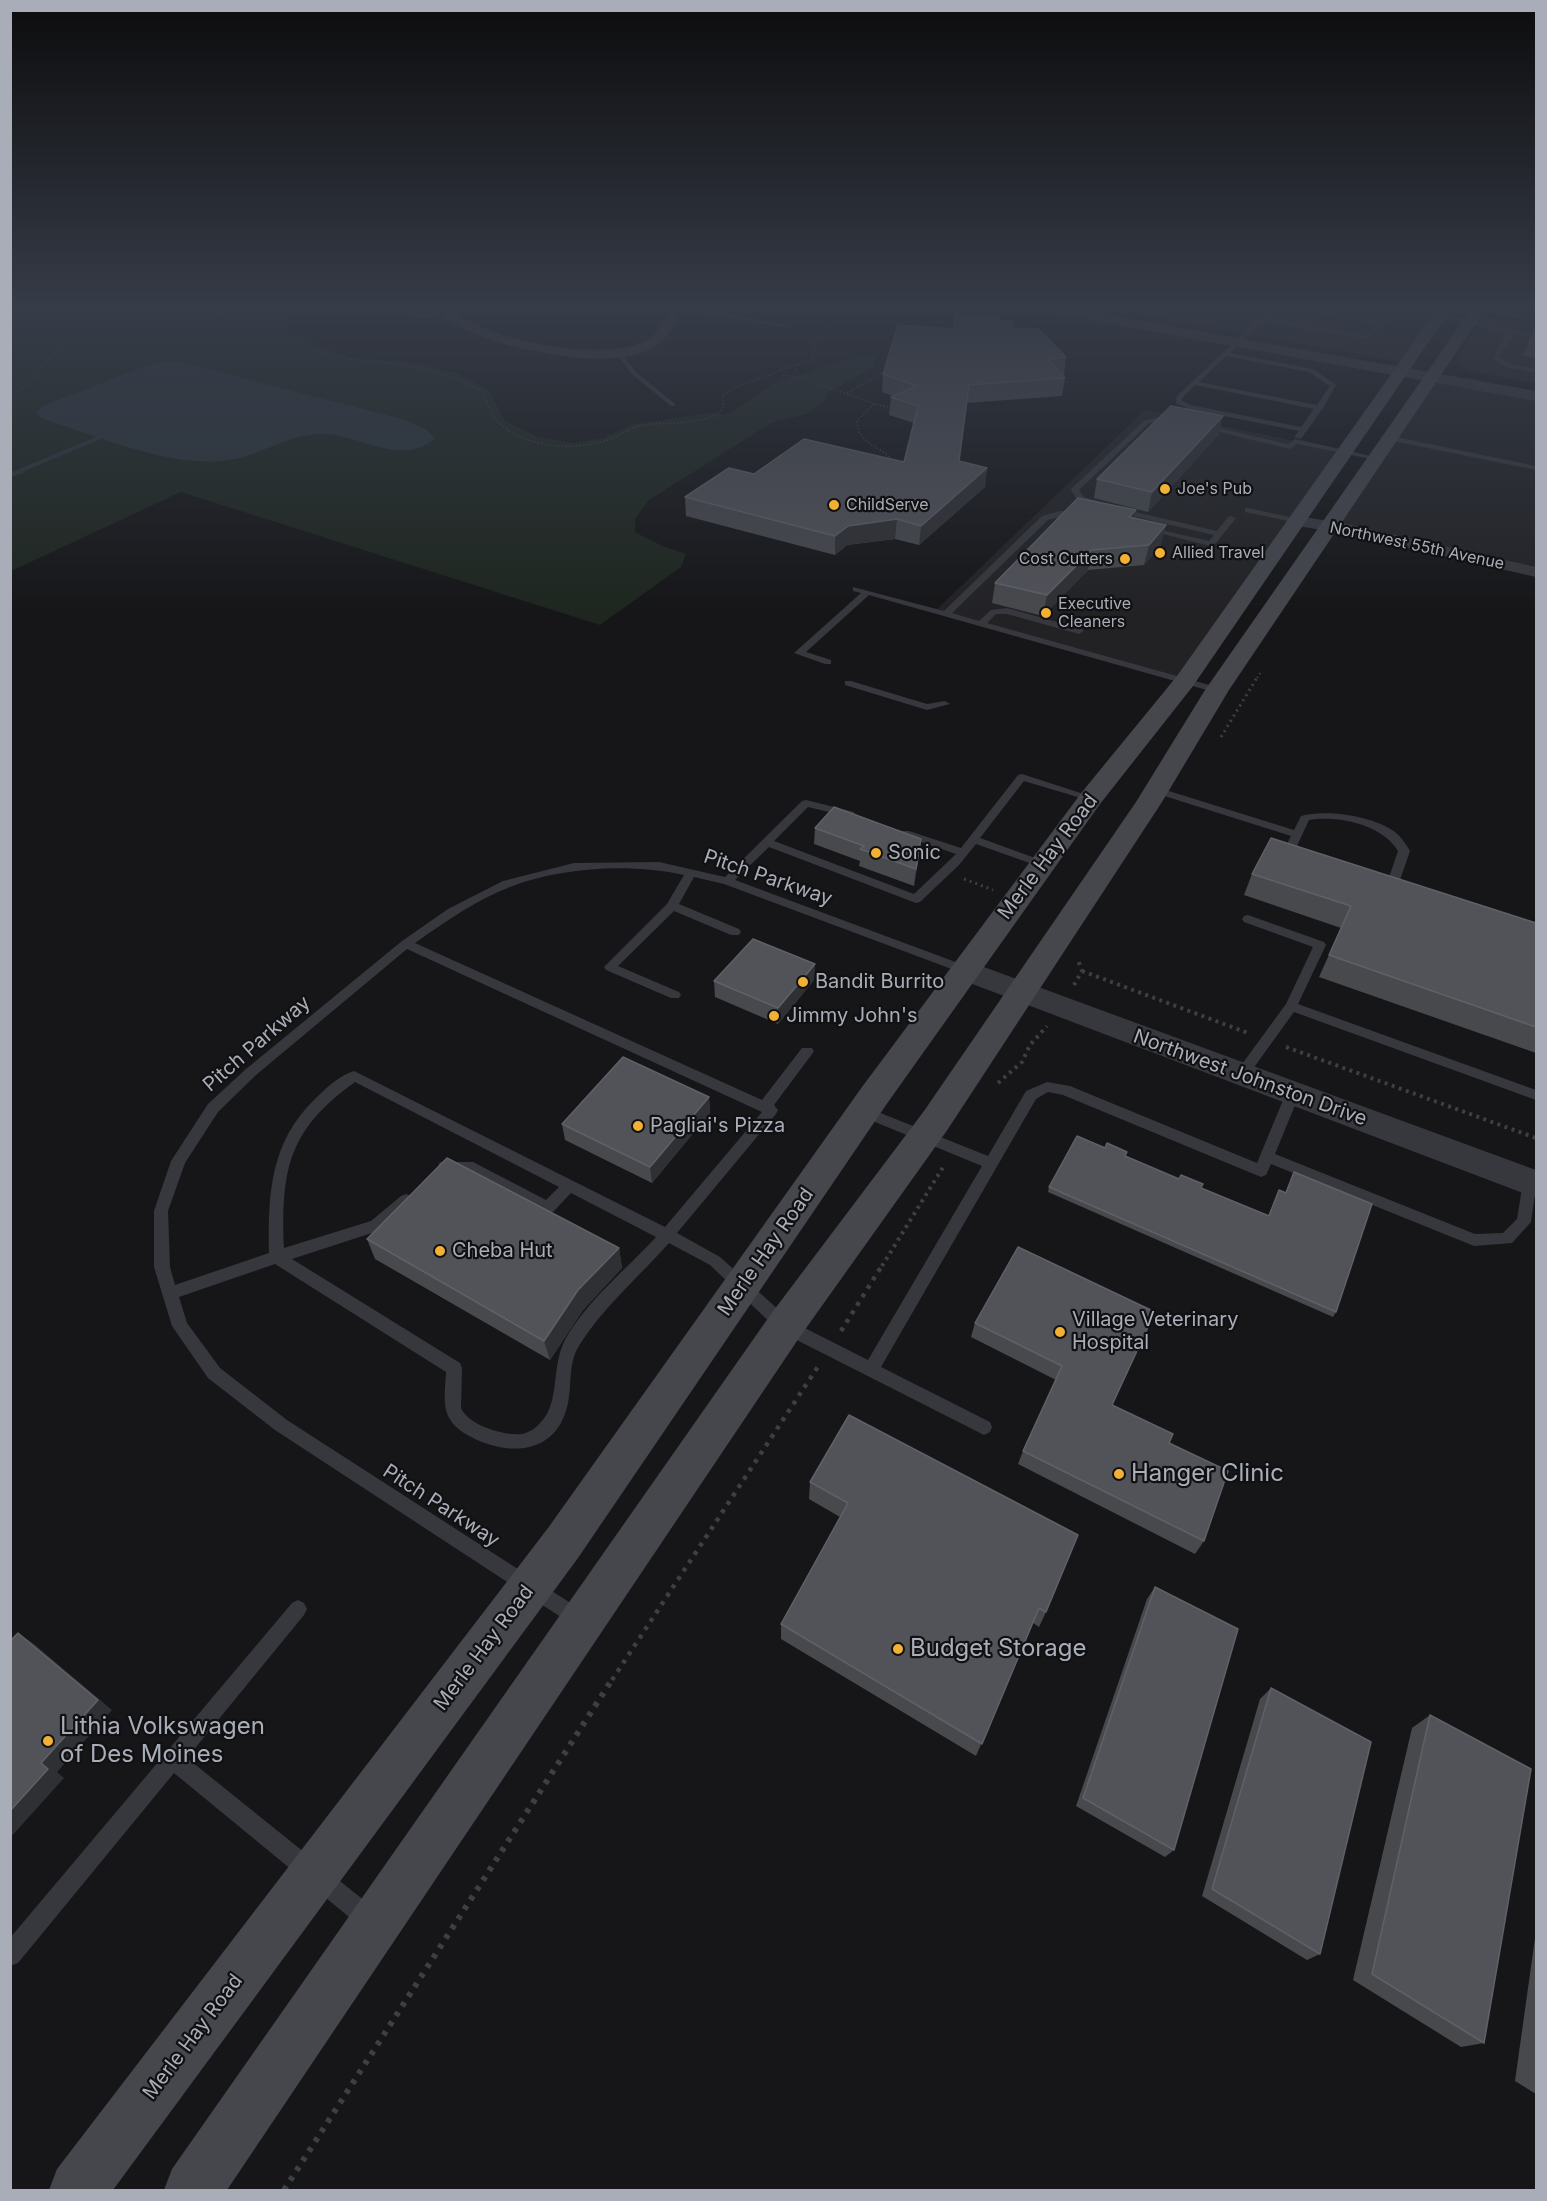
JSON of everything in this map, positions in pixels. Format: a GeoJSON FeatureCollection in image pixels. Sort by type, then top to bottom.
{"type":"FeatureCollection","features":[{"type":"Feature","properties":{"kind":"main road","name":"Merle Hay Road"},"geometry":{"type":"LineString","coordinates":[[78,2190],[530,1588],[863,1112],[1042,864],[1091,798],[1201,686],[1391,411]]}},
{"type":"Feature","properties":{"kind":"main road","name":"Merle Hay Road"},"geometry":{"type":"LineString","coordinates":[[1360,455],[1391,438],[1402,411]]}},
{"type":"Feature","properties":{"kind":"main road","name":"Merle Hay Road"},"geometry":{"type":"LineString","coordinates":[[193,2190],[580,1621],[784,1326],[923,1137],[1022,992],[1156,790],[1201,686]]}},
{"type":"Feature","properties":{"kind":"street","name":"Northwest 55th Avenue"},"geometry":{"type":"LineString","coordinates":[[1313,523],[1536,572]]}},
{"type":"Feature","properties":{"kind":"street","name":"Northwest Johnston Drive"},"geometry":{"type":"LineString","coordinates":[[965,970],[1533,1183]]}},
{"type":"Feature","properties":{"kind":"lane"},"geometry":{"type":"LineString","coordinates":[[1210,411],[1304,430]]}},
{"type":"Feature","properties":{"kind":"lane"},"geometry":{"type":"LineString","coordinates":[[1290,447],[1318,411]]}},
{"type":"Feature","properties":{"kind":"lane"},"geometry":{"type":"LineString","coordinates":[[1219,534],[1170,518],[1088,502],[1075,490],[1147,421],[1164,418],[1290,447],[1360,455]]}},
{"type":"Feature","properties":{"kind":"lane"},"geometry":{"type":"LineString","coordinates":[[1236,442],[1246,438]]}},
{"type":"Feature","properties":{"kind":"lane"},"geometry":{"type":"LineString","coordinates":[[1391,438],[1472,457],[1536,468]]}},
{"type":"Feature","properties":{"kind":"lane"},"geometry":{"type":"LineString","coordinates":[[1248,510],[1313,523]]}},
{"type":"Feature","properties":{"kind":"lane"},"geometry":{"type":"LineString","coordinates":[[946,614],[1045,518],[1070,512],[1093,516]]}},
{"type":"Feature","properties":{"kind":"lane"},"geometry":{"type":"LineString","coordinates":[[1204,552],[1232,518]]}},
{"type":"Feature","properties":{"kind":"lane"},"geometry":{"type":"LineString","coordinates":[[1139,527],[1210,544]]}},
{"type":"Feature","properties":{"kind":"lane"},"geometry":{"type":"LineString","coordinates":[[856,589],[916,610],[946,614],[1201,686]]}},
{"type":"Feature","properties":{"kind":"lane"},"geometry":{"type":"LineString","coordinates":[[828,662],[799,653],[868,592]]}},
{"type":"Feature","properties":{"kind":"lane"},"geometry":{"type":"LineString","coordinates":[[981,624],[994,612],[1007,611],[1077,633],[1057,655]]}},
{"type":"Feature","properties":{"kind":"lane"},"geometry":{"type":"LineString","coordinates":[[818,620],[832,624]]}},
{"type":"Feature","properties":{"kind":"lane"},"geometry":{"type":"LineString","coordinates":[[1004,640],[1011,632]]}},
{"type":"Feature","properties":{"kind":"lane"},"geometry":{"type":"LineString","coordinates":[[793,642],[807,646]]}},
{"type":"Feature","properties":{"kind":"lane"},"geometry":{"type":"LineString","coordinates":[[848,683],[927,707],[945,704]]}},
{"type":"Feature","properties":{"kind":"lane"},"geometry":{"type":"LineString","coordinates":[[767,842],[916,899],[963,853],[1022,777],[1091,798]]}},
{"type":"Feature","properties":{"kind":"lane"},"geometry":{"type":"LineString","coordinates":[[1156,790],[1297,834]]}},
{"type":"Feature","properties":{"kind":"lane"},"geometry":{"type":"LineString","coordinates":[[727,880],[806,803],[866,820]]}},
{"type":"Feature","properties":{"kind":"lane"},"geometry":{"type":"LineString","coordinates":[[1311,856],[1290,850],[1305,818],[1316,813],[1332,815],[1390,833],[1404,851],[1393,883]]}},
{"type":"Feature","properties":{"kind":"lane"},"geometry":{"type":"LineString","coordinates":[[898,831],[963,853]]}},
{"type":"Feature","properties":{"kind":"lane"},"geometry":{"type":"LineString","coordinates":[[973,839],[1042,864]]}},
{"type":"Feature","properties":{"kind":"lane","name":"Pitch Parkway"},"geometry":{"type":"LineString","coordinates":[[580,1621],[281,1425],[214,1373],[180,1326],[162,1267],[161,1211],[178,1161],[213,1108],[251,1072],[406,944],[452,912],[507,884],[574,867],[659,866],[727,880],[965,970]]}},
{"type":"Feature","properties":{"kind":"lane"},"geometry":{"type":"LineString","coordinates":[[675,995],[610,968],[672,906],[691,872]]}},
{"type":"Feature","properties":{"kind":"lane"},"geometry":{"type":"LineString","coordinates":[[672,906],[735,932]]}},
{"type":"Feature","properties":{"kind":"lane"},"geometry":{"type":"LineString","coordinates":[[1242,1074],[1291,1006],[1320,945],[1248,920]]}},
{"type":"Feature","properties":{"kind":"lane"},"geometry":{"type":"LineString","coordinates":[[278,1257],[454,1368],[454,1414],[462,1423],[496,1440],[525,1441],[539,1436],[558,1414],[564,1357],[571,1344],[589,1320],[667,1235],[771,1110],[406,944]]}},
{"type":"Feature","properties":{"kind":"lane"},"geometry":{"type":"LineString","coordinates":[[1291,1006],[1536,1095]]}},
{"type":"Feature","properties":{"kind":"lane"},"geometry":{"type":"LineString","coordinates":[[765,1107],[807,1052]]}},
{"type":"Feature","properties":{"kind":"lane"},"geometry":{"type":"LineString","coordinates":[[278,1257],[274,1204],[279,1168],[289,1143],[318,1103],[354,1076],[715,1261],[784,1326],[984,1427]]}},
{"type":"Feature","properties":{"kind":"lane"},"geometry":{"type":"LineString","coordinates":[[871,1369],[1030,1095],[1047,1087],[1065,1090],[1261,1171],[1293,1093]]}},
{"type":"Feature","properties":{"kind":"lane"},"geometry":{"type":"LineString","coordinates":[[863,1112],[990,1163]]}},
{"type":"Feature","properties":{"kind":"lane"},"geometry":{"type":"LineString","coordinates":[[1268,1158],[1474,1240],[1507,1239],[1524,1222],[1533,1183]]}},
{"type":"Feature","properties":{"kind":"lane"},"geometry":{"type":"LineString","coordinates":[[430,1176],[442,1167],[453,1164],[468,1166],[548,1208],[569,1185]]}},
{"type":"Feature","properties":{"kind":"lane"},"geometry":{"type":"LineString","coordinates":[[170,1293],[376,1226],[413,1193]]}},
{"type":"Feature","properties":{"kind":"lane"},"geometry":{"type":"LineString","coordinates":[[10,1956],[297,1609]]}},
{"type":"Feature","properties":{"kind":"lane"},"geometry":{"type":"LineString","coordinates":[[173,1759],[374,1923]]}},
{"type":"Feature","properties":{"kind":"path"},"geometry":{"type":"LineString","coordinates":[[491,411],[499,422],[530,439],[549,444],[590,444],[607,441],[644,425],[710,417],[718,411]]}},
{"type":"Feature","properties":{"kind":"path"},"geometry":{"type":"LineString","coordinates":[[867,411],[857,420],[857,430],[864,439],[894,459],[897,466]]}},
{"type":"Feature","properties":{"kind":"path"},"geometry":{"type":"LineString","coordinates":[[888,464],[894,459]]}},
{"type":"Feature","properties":{"kind":"path"},"geometry":{"type":"LineString","coordinates":[[1082,971],[1536,1138]]}},
{"type":"Feature","properties":{"kind":"shaded area"},"geometry":{"type":"Polygon","coordinates":[[[10,411],[500,411],[505,421],[538,437],[574,443],[603,438],[631,425],[709,413],[811,411],[771,423],[649,500],[635,519],[635,532],[660,545],[686,554],[681,567],[600,625],[181,492],[11,571],[10,411]]]}},
{"type":"Feature","properties":{"kind":"shaded area"},"geometry":{"type":"Polygon","coordinates":[[[38,411],[370,411],[406,420],[425,429],[435,438],[423,446],[410,450],[396,450],[339,436],[313,434],[288,440],[253,454],[229,460],[206,462],[183,460],[135,449],[43,419],[36,413],[38,411]]]}},
{"type":"Feature","properties":{"kind":"shaded area"},"geometry":{"type":"Polygon","coordinates":[[[1144,411],[1343,451],[1185,681],[935,611],[1144,411]]]}},
{"type":"Feature","properties":{"kind":"shaded area"},"geometry":{"type":"Polygon","coordinates":[[[1408,411],[1536,411],[1536,572],[1329,526],[1408,411]]]}},
{"type":"Feature","properties":{"kind":"building"},"geometry":{"type":"Polygon","coordinates":[[[917,411],[966,411],[959,461],[987,468],[921,526],[897,519],[848,526],[835,536],[685,497],[729,468],[754,474],[804,439],[904,462],[917,411]]]}},
{"type":"Feature","properties":{"kind":"building"},"geometry":{"type":"Polygon","coordinates":[[[1166,411],[1196,411],[1223,416],[1152,492],[1097,479],[1166,411]]]}},
{"type":"Feature","properties":{"kind":"building"},"geometry":{"type":"Polygon","coordinates":[[[1078,498],[1136,510],[1129,517],[1166,525],[1149,545],[1092,550],[1047,595],[995,583],[1078,498]]]}},
{"type":"Feature","properties":{"kind":"building"},"geometry":{"type":"Polygon","coordinates":[[[834,807],[921,839],[916,869],[860,849],[864,846],[815,828],[834,807]]]}},
{"type":"Feature","properties":{"kind":"building"},"geometry":{"type":"Polygon","coordinates":[[[1271,838],[1536,923],[1536,1027],[1329,955],[1351,906],[1252,874],[1271,838]]]}},
{"type":"Feature","properties":{"kind":"building"},"geometry":{"type":"Polygon","coordinates":[[[753,939],[815,964],[778,1008],[714,981],[753,939]]]}},
{"type":"Feature","properties":{"kind":"building","name":"Pagliai's Pizza"},"geometry":{"type":"Polygon","coordinates":[[[623,1057],[709,1097],[650,1167],[562,1124],[623,1057]]]}},
{"type":"Feature","properties":{"kind":"building"},"geometry":{"type":"Polygon","coordinates":[[[1077,1136],[1105,1148],[1107,1143],[1127,1152],[1125,1156],[1179,1179],[1181,1175],[1203,1184],[1201,1188],[1269,1216],[1279,1190],[1286,1193],[1294,1172],[1372,1204],[1336,1312],[1049,1187],[1077,1136]]]}},
{"type":"Feature","properties":{"kind":"building"},"geometry":{"type":"Polygon","coordinates":[[[447,1158],[619,1248],[578,1290],[544,1341],[367,1239],[447,1158]]]}},
{"type":"Feature","properties":{"kind":"building"},"geometry":{"type":"Polygon","coordinates":[[[1018,1247],[1155,1312],[1112,1405],[1173,1434],[1169,1443],[1228,1471],[1204,1541],[1023,1451],[1062,1366],[975,1323],[1018,1247]]]}},
{"type":"Feature","properties":{"kind":"building"},"geometry":{"type":"Polygon","coordinates":[[[849,1415],[1078,1535],[1046,1612],[1039,1608],[982,1744],[781,1624],[848,1503],[810,1482],[849,1415]]]}},
{"type":"Feature","properties":{"kind":"building"},"geometry":{"type":"Polygon","coordinates":[[[1155,1587],[1238,1629],[1174,1850],[1083,1798],[1155,1587]]]}},
{"type":"Feature","properties":{"kind":"building","name":"Lithia Volkswagen of Des Moines"},"geometry":{"type":"Polygon","coordinates":[[[18,1633],[98,1700],[41,1763],[48,1769],[10,1811],[10,1641],[18,1633]]]}},
{"type":"Feature","properties":{"kind":"building"},"geometry":{"type":"Polygon","coordinates":[[[1271,1688],[1371,1742],[1320,1954],[1212,1889],[1271,1688]]]}},
{"type":"Feature","properties":{"kind":"building"},"geometry":{"type":"Polygon","coordinates":[[[1430,1715],[1531,1769],[1484,2043],[1372,1974],[1430,1715]]]}},
{"type":"Feature","properties":{"kind":"waterway"},"geometry":{"type":"LineString","coordinates":[[17,472],[110,433]]}},
{"type":"Feature","properties":{"kind":"waterway"},"geometry":{"type":"LineString","coordinates":[[10,475],[21,471]]}},
{"type":"Feature","properties":{"kind":"place","name":"Joe's Pub"},"geometry":{"type":"Point","coordinates":[1165,489]}},
{"type":"Feature","properties":{"kind":"place","name":"ChildServe"},"geometry":{"type":"Point","coordinates":[834,505]}},
{"type":"Feature","properties":{"kind":"place","name":"Allied Travel"},"geometry":{"type":"Point","coordinates":[1160,553]}},
{"type":"Feature","properties":{"kind":"place","name":"Cost Cutters"},"geometry":{"type":"Point","coordinates":[1125,559]}},
{"type":"Feature","properties":{"kind":"place","name":"Executive Cleaners"},"geometry":{"type":"Point","coordinates":[1046,613]}},
{"type":"Feature","properties":{"kind":"place","name":"Sonic"},"geometry":{"type":"Point","coordinates":[876,853]}},
{"type":"Feature","properties":{"kind":"place","name":"Bandit Burrito"},"geometry":{"type":"Point","coordinates":[803,982]}},
{"type":"Feature","properties":{"kind":"place","name":"Jimmy John's"},"geometry":{"type":"Point","coordinates":[774,1016]}},
{"type":"Feature","properties":{"kind":"place","name":"Pagliai's Pizza"},"geometry":{"type":"Point","coordinates":[638,1126]}},
{"type":"Feature","properties":{"kind":"place","name":"Cheba Hut"},"geometry":{"type":"Point","coordinates":[440,1251]}},
{"type":"Feature","properties":{"kind":"place","name":"Village Veterinary Hospital"},"geometry":{"type":"Point","coordinates":[1060,1332]}},
{"type":"Feature","properties":{"kind":"place","name":"Hanger Clinic"},"geometry":{"type":"Point","coordinates":[1119,1474]}},
{"type":"Feature","properties":{"kind":"place","name":"Budget Storage"},"geometry":{"type":"Point","coordinates":[898,1649]}},
{"type":"Feature","properties":{"kind":"place","name":"Lithia Volkswagen of Des Moines"},"geometry":{"type":"Point","coordinates":[48,1741]}}]}
